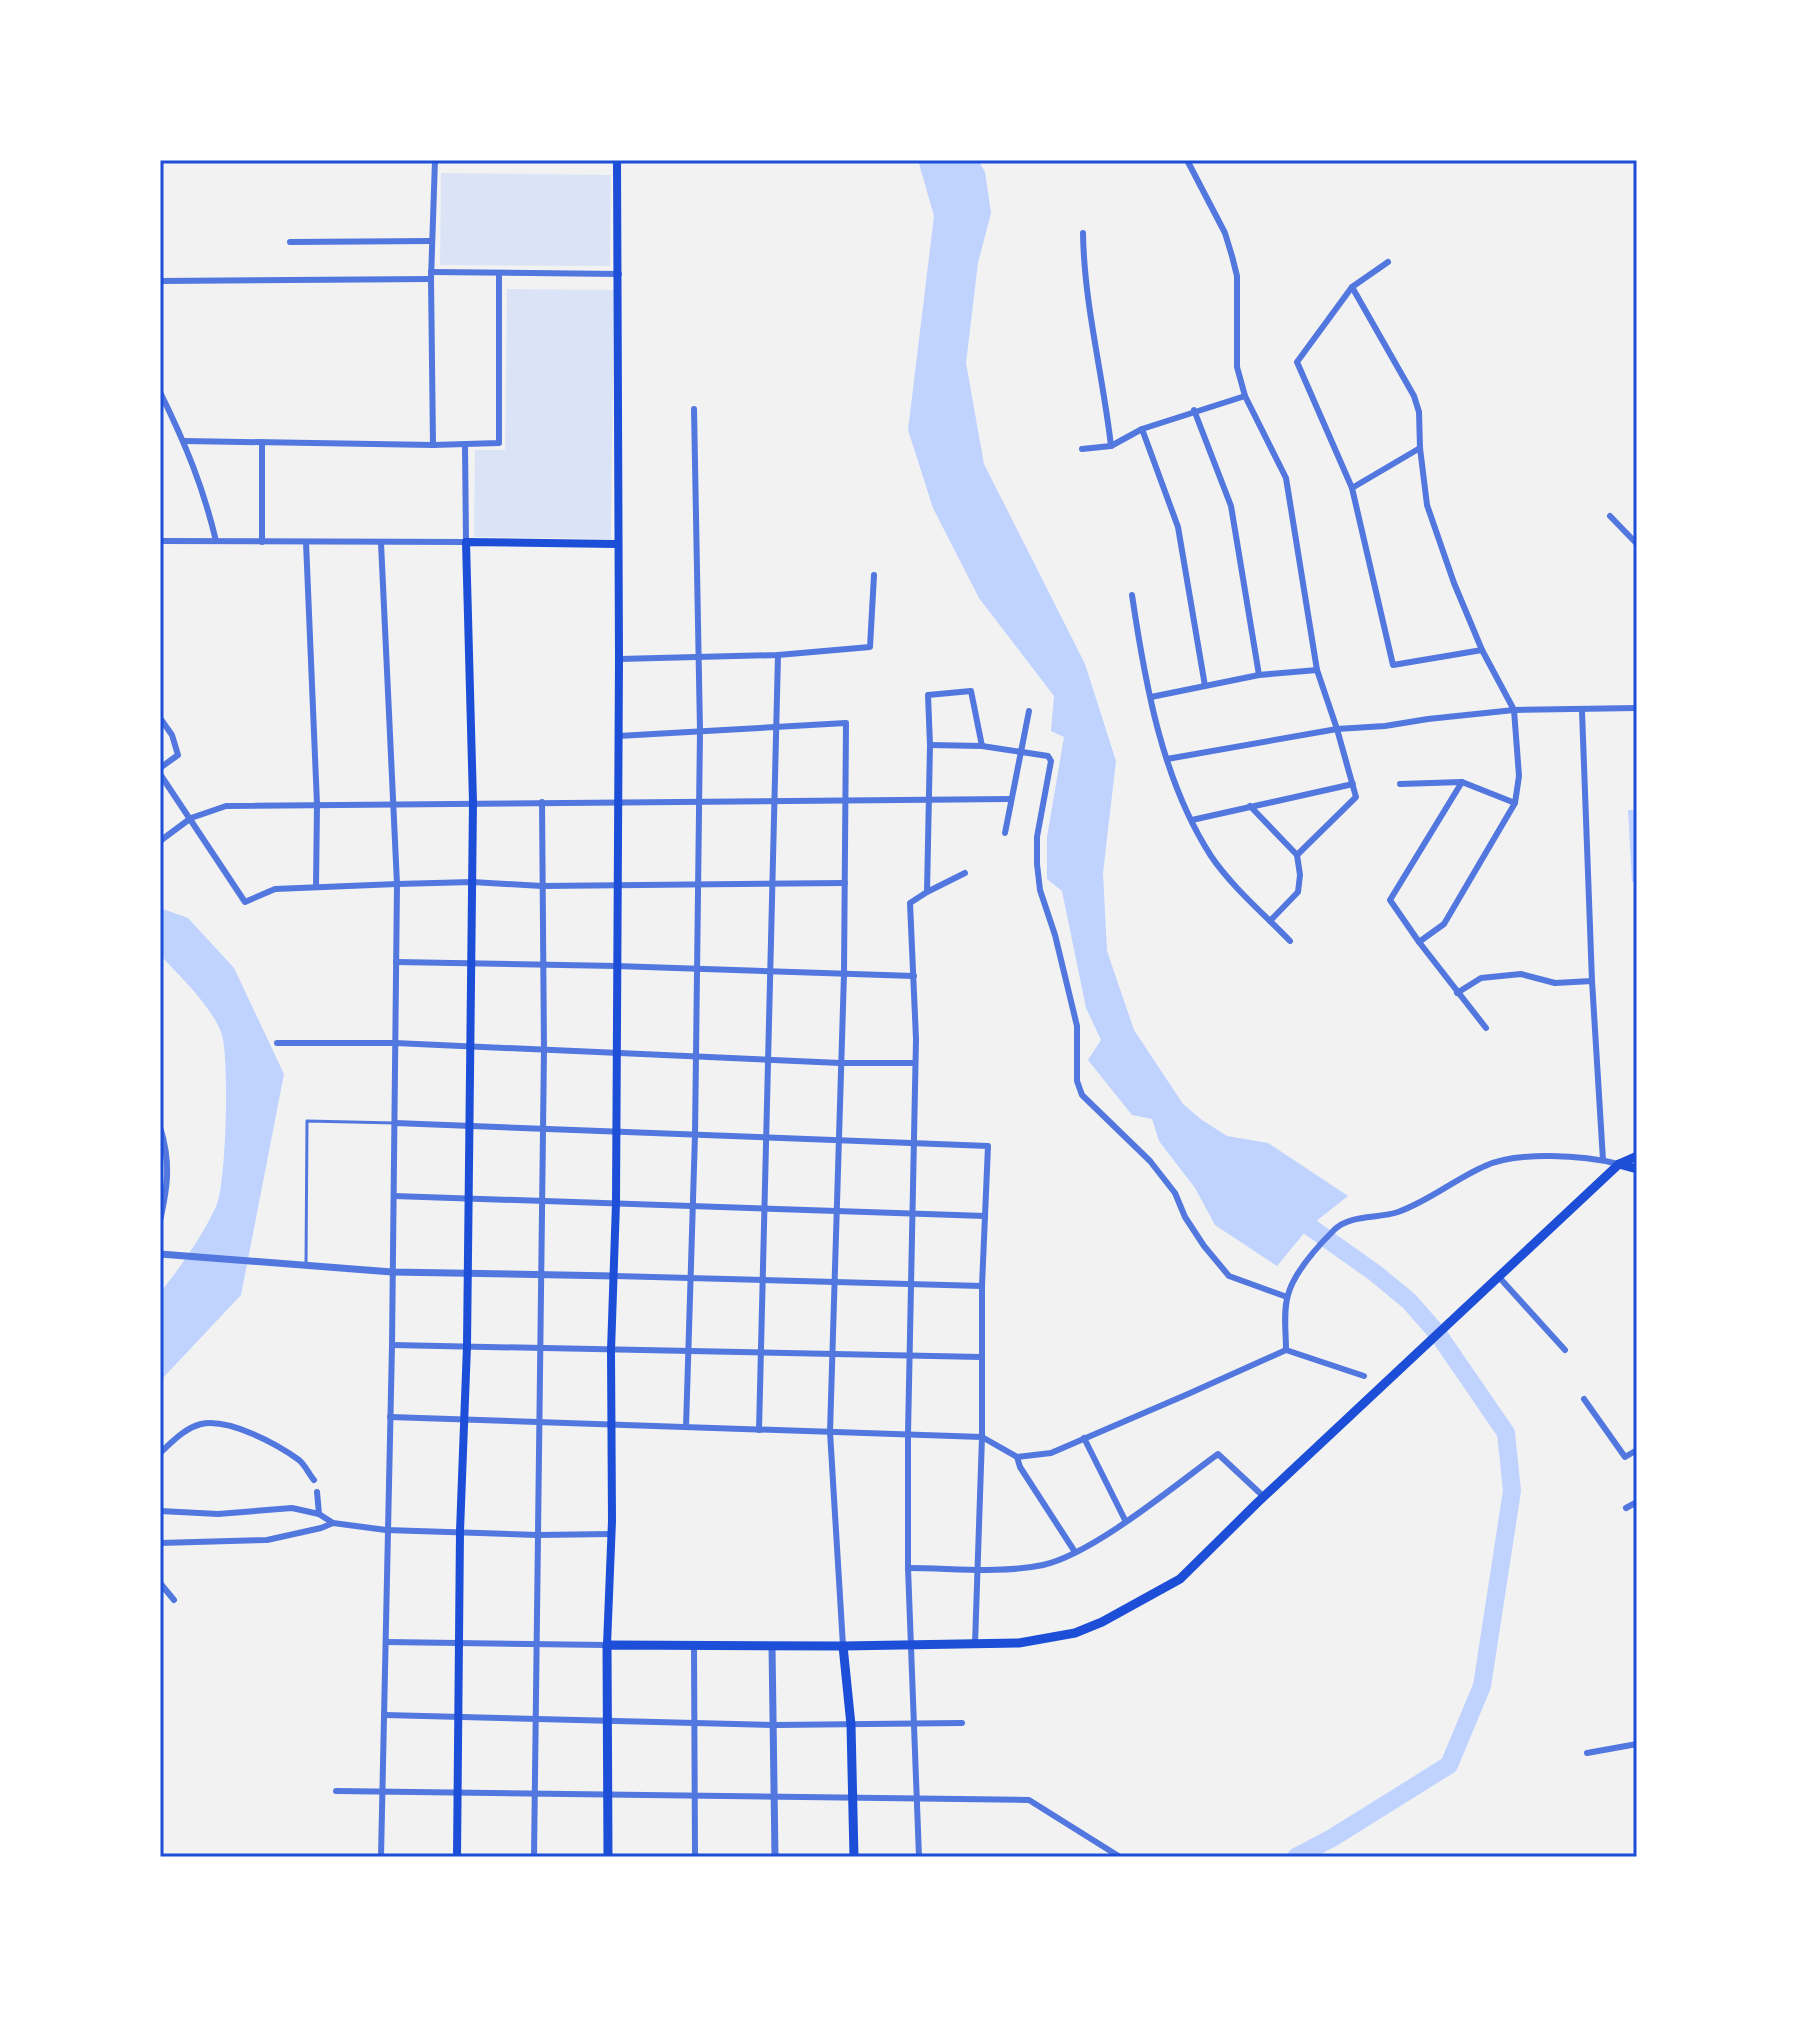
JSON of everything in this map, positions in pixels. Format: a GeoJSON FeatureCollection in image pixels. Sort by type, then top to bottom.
{"type":"FeatureCollection","features":[{"type":"Feature","properties":{"kind":"main road"},"geometry":{"type":"LineString","coordinates":[[608,1857],[607,1645],[617,1053],[617,160]]}},
{"type":"Feature","properties":{"kind":"main road"},"geometry":{"type":"LineString","coordinates":[[457,1857],[473,802],[466,542],[617,544]]}},
{"type":"Feature","properties":{"kind":"main road"},"geometry":{"type":"LineString","coordinates":[[607,1645],[1019,1643],[1060,1636],[1102,1622],[1180,1579],[1263,1496],[1619,1164],[1637,1156]]}},
{"type":"Feature","properties":{"kind":"main road"},"geometry":{"type":"LineString","coordinates":[[1619,1164],[1637,1169]]}},
{"type":"Feature","properties":{"kind":"main road"},"geometry":{"type":"LineString","coordinates":[[843,1646],[851,1725],[854,1857]]}},
{"type":"Feature","properties":{"kind":"street"},"geometry":{"type":"LineString","coordinates":[[433,445],[431,275],[435,160]]}},
{"type":"Feature","properties":{"kind":"street"},"geometry":{"type":"LineString","coordinates":[[1187,160],[1225,233],[1232,256],[1237,276],[1237,367],[1245,396],[1286,478],[1317,670],[1356,797],[1297,855]]}},
{"type":"Feature","properties":{"kind":"street"},"geometry":{"type":"LineString","coordinates":[[1083,233],[1083,265],[1111,446]]}},
{"type":"Feature","properties":{"kind":"street"},"geometry":{"type":"LineString","coordinates":[[290,242],[432,241]]}},
{"type":"Feature","properties":{"kind":"street"},"geometry":{"type":"LineString","coordinates":[[1388,262],[1352,287],[1297,362],[1352,488],[1393,665],[1482,650]]}},
{"type":"Feature","properties":{"kind":"street"},"geometry":{"type":"LineString","coordinates":[[160,281],[499,273],[619,274]]}},
{"type":"Feature","properties":{"kind":"street"},"geometry":{"type":"LineString","coordinates":[[184,441],[433,445],[499,443],[499,273]]}},
{"type":"Feature","properties":{"kind":"street"},"geometry":{"type":"LineString","coordinates":[[1352,287],[1414,396],[1419,412],[1427,505],[1454,583],[1482,650],[1514,710],[1519,776],[1515,803],[1444,924],[1419,942]]}},
{"type":"Feature","properties":{"kind":"street"},"geometry":{"type":"LineString","coordinates":[[160,392],[205,493],[216,541]]}},
{"type":"Feature","properties":{"kind":"street"},"geometry":{"type":"LineString","coordinates":[[1082,449],[1111,446],[1142,429],[1245,396]]}},
{"type":"Feature","properties":{"kind":"street"},"geometry":{"type":"LineString","coordinates":[[686,1427],[695,1135],[700,731],[694,409]]}},
{"type":"Feature","properties":{"kind":"street"},"geometry":{"type":"LineString","coordinates":[[1194,410],[1231,506],[1259,675]]}},
{"type":"Feature","properties":{"kind":"street"},"geometry":{"type":"LineString","coordinates":[[1142,429],[1178,527],[1205,686]]}},
{"type":"Feature","properties":{"kind":"street"},"geometry":{"type":"LineString","coordinates":[[262,442],[262,542]]}},
{"type":"Feature","properties":{"kind":"street"},"geometry":{"type":"LineString","coordinates":[[160,541],[466,542],[465,445]]}},
{"type":"Feature","properties":{"kind":"street"},"geometry":{"type":"LineString","coordinates":[[1352,488],[1420,448]]}},
{"type":"Feature","properties":{"kind":"street"},"geometry":{"type":"LineString","coordinates":[[1610,516],[1637,544]]}},
{"type":"Feature","properties":{"kind":"street"},"geometry":{"type":"LineString","coordinates":[[306,542],[317,804],[316,887]]}},
{"type":"Feature","properties":{"kind":"street"},"geometry":{"type":"LineString","coordinates":[[381,543],[397,884],[392,1345],[381,1857]]}},
{"type":"Feature","properties":{"kind":"street"},"geometry":{"type":"LineString","coordinates":[[619,659],[778,655],[870,647],[874,575]]}},
{"type":"Feature","properties":{"kind":"street"},"geometry":{"type":"LineString","coordinates":[[1132,595],[1141,656],[1167,759],[1192,820],[1212,857],[1290,941]]}},
{"type":"Feature","properties":{"kind":"street"},"geometry":{"type":"LineString","coordinates":[[759,1430],[778,655]]}},
{"type":"Feature","properties":{"kind":"street"},"geometry":{"type":"LineString","coordinates":[[1151,697],[1259,675],[1317,670]]}},
{"type":"Feature","properties":{"kind":"street"},"geometry":{"type":"LineString","coordinates":[[927,892],[928,695],[971,691],[982,746]]}},
{"type":"Feature","properties":{"kind":"street"},"geometry":{"type":"LineString","coordinates":[[1167,759],[1337,729],[1514,710],[1637,708]]}},
{"type":"Feature","properties":{"kind":"street"},"geometry":{"type":"LineString","coordinates":[[1005,833],[1029,711]]}},
{"type":"Feature","properties":{"kind":"street"},"geometry":{"type":"LineString","coordinates":[[1582,711],[1592,981],[1603,1160]]}},
{"type":"Feature","properties":{"kind":"street"},"geometry":{"type":"LineString","coordinates":[[160,718],[172,735],[178,755],[160,771],[245,902],[275,889],[397,884],[472,882],[617,886],[845,883]]}},
{"type":"Feature","properties":{"kind":"street"},"geometry":{"type":"LineString","coordinates":[[618,736],[846,723],[844,974],[830,1432],[843,1646]]}},
{"type":"Feature","properties":{"kind":"street"},"geometry":{"type":"LineString","coordinates":[[930,745],[982,746],[1048,756],[1051,761],[1037,837],[1037,864],[1040,890],[1055,935],[1077,1026],[1077,1081],[1082,1095],[1150,1161],[1175,1193],[1185,1217],[1204,1246],[1229,1276],[1287,1297]]}},
{"type":"Feature","properties":{"kind":"street"},"geometry":{"type":"LineString","coordinates":[[1400,784],[1462,782],[1515,803]]}},
{"type":"Feature","properties":{"kind":"street"},"geometry":{"type":"LineString","coordinates":[[1462,782],[1390,900],[1486,1028]]}},
{"type":"Feature","properties":{"kind":"street"},"geometry":{"type":"LineString","coordinates":[[1192,820],[1353,784]]}},
{"type":"Feature","properties":{"kind":"street"},"geometry":{"type":"LineString","coordinates":[[160,841],[191,818],[226,806],[1010,799]]}},
{"type":"Feature","properties":{"kind":"street"},"geometry":{"type":"LineString","coordinates":[[534,1857],[544,1050],[542,802]]}},
{"type":"Feature","properties":{"kind":"street"},"geometry":{"type":"LineString","coordinates":[[1250,806],[1297,855],[1300,875],[1298,892],[1270,921]]}},
{"type":"Feature","properties":{"kind":"street"},"geometry":{"type":"LineString","coordinates":[[919,1857],[908,1568],[915,1144],[914,976],[910,903],[965,873]]}},
{"type":"Feature","properties":{"kind":"street"},"geometry":{"type":"LineString","coordinates":[[396,962],[914,976]]}},
{"type":"Feature","properties":{"kind":"street"},"geometry":{"type":"LineString","coordinates":[[1457,993],[1481,978],[1521,974],[1555,983],[1592,981]]}},
{"type":"Feature","properties":{"kind":"street"},"geometry":{"type":"LineString","coordinates":[[277,1043],[395,1043],[840,1063],[915,1063]]}},
{"type":"Feature","properties":{"kind":"street"},"geometry":{"type":"LineString","coordinates":[[395,1123],[988,1146],[975,1644]]}},
{"type":"Feature","properties":{"kind":"street"},"geometry":{"type":"LineString","coordinates":[[160,1127],[169,1154],[167,1191],[160,1221]]}},
{"type":"Feature","properties":{"kind":"street"},"geometry":{"type":"LineString","coordinates":[[1286,1350],[1287,1297],[1307,1262],[1334,1229],[1352,1220],[1399,1211],[1487,1164],[1529,1157],[1603,1160],[1619,1164]]}},
{"type":"Feature","properties":{"kind":"street"},"geometry":{"type":"LineString","coordinates":[[394,1196],[469,1201],[985,1216]]}},
{"type":"Feature","properties":{"kind":"street"},"geometry":{"type":"LineString","coordinates":[[160,1254],[392,1272],[982,1286]]}},
{"type":"Feature","properties":{"kind":"street"},"geometry":{"type":"LineString","coordinates":[[1498,1276],[1565,1350]]}},
{"type":"Feature","properties":{"kind":"street"},"geometry":{"type":"LineString","coordinates":[[392,1345],[981,1357]]}},
{"type":"Feature","properties":{"kind":"street"},"geometry":{"type":"LineString","coordinates":[[390,1417],[982,1437],[1017,1457],[1051,1453],[1286,1350],[1364,1376]]}},
{"type":"Feature","properties":{"kind":"street"},"geometry":{"type":"LineString","coordinates":[[1584,1399],[1625,1457],[1637,1450]]}},
{"type":"Feature","properties":{"kind":"street"},"geometry":{"type":"LineString","coordinates":[[160,1453],[190,1428],[220,1423],[259,1438],[302,1462],[314,1480]]}},
{"type":"Feature","properties":{"kind":"street"},"geometry":{"type":"LineString","coordinates":[[1084,1438],[1125,1520]]}},
{"type":"Feature","properties":{"kind":"street"},"geometry":{"type":"LineString","coordinates":[[908,1568],[1040,1565],[1075,1552],[1218,1454],[1263,1496]]}},
{"type":"Feature","properties":{"kind":"street"},"geometry":{"type":"LineString","coordinates":[[1017,1457],[1020,1467],[1075,1552]]}},
{"type":"Feature","properties":{"kind":"street"},"geometry":{"type":"LineString","coordinates":[[317,1492],[319,1514]]}},
{"type":"Feature","properties":{"kind":"street"},"geometry":{"type":"LineString","coordinates":[[1626,1508],[1637,1502]]}},
{"type":"Feature","properties":{"kind":"street"},"geometry":{"type":"LineString","coordinates":[[160,1511],[218,1514],[292,1508],[319,1514],[333,1523],[386,1530],[611,1534]]}},
{"type":"Feature","properties":{"kind":"street"},"geometry":{"type":"LineString","coordinates":[[160,1543],[267,1540],[302,1534],[333,1523]]}},
{"type":"Feature","properties":{"kind":"street"},"geometry":{"type":"LineString","coordinates":[[160,1583],[174,1600]]}},
{"type":"Feature","properties":{"kind":"street"},"geometry":{"type":"LineString","coordinates":[[386,1642],[607,1645]]}},
{"type":"Feature","properties":{"kind":"street"},"geometry":{"type":"LineString","coordinates":[[694,1646],[695,1857]]}},
{"type":"Feature","properties":{"kind":"street"},"geometry":{"type":"LineString","coordinates":[[772,1646],[775,1857]]}},
{"type":"Feature","properties":{"kind":"street"},"geometry":{"type":"LineString","coordinates":[[1637,1686],[1637,1693]]}},
{"type":"Feature","properties":{"kind":"street"},"geometry":{"type":"LineString","coordinates":[[385,1715],[775,1725],[962,1723]]}},
{"type":"Feature","properties":{"kind":"street"},"geometry":{"type":"LineString","coordinates":[[1587,1753],[1637,1744]]}},
{"type":"Feature","properties":{"kind":"street"},"geometry":{"type":"LineString","coordinates":[[336,1791],[1029,1800],[1120,1857]]}},
{"type":"Feature","properties":{"kind":"lane"},"geometry":{"type":"LineString","coordinates":[[306,1265],[307,1121],[395,1123]]}},
{"type":"Feature","properties":{"kind":"shaded area"},"geometry":{"type":"Polygon","coordinates":[[[441,173],[611,175],[610,266],[440,265],[441,173]]]}},
{"type":"Feature","properties":{"kind":"shaded area"},"geometry":{"type":"Polygon","coordinates":[[[507,289],[614,290],[611,539],[474,537],[475,450],[505,450],[507,289]]]}},
{"type":"Feature","properties":{"kind":"water"},"geometry":{"type":"Polygon","coordinates":[[[918,160],[978,160],[985,172],[991,213],[978,263],[966,363],[984,464],[1085,664],[1116,761],[1103,873],[1107,951],[1134,1030],[1183,1104],[1202,1120],[1227,1136],[1268,1143],[1348,1196],[1310,1226],[1277,1266],[1215,1225],[1195,1188],[1159,1141],[1152,1119],[1132,1115],[1088,1060],[1101,1040],[1086,1008],[1062,891],[1047,879],[1047,837],[1064,737],[1051,731],[1054,696],[979,598],[933,508],[908,430],[934,216],[918,160]]]}},
{"type":"Feature","properties":{"kind":"water"},"geometry":{"type":"Polygon","coordinates":[[[1628,810],[1637,810],[1637,882],[1632,882],[1628,810]]]}},
{"type":"Feature","properties":{"kind":"water"},"geometry":{"type":"Polygon","coordinates":[[[160,908],[188,918],[234,968],[284,1074],[241,1295],[160,1381],[160,1292],[191,1250],[217,1204],[225,1146],[226,1090],[221,1032],[194,991],[160,955],[160,908]]]}},
{"type":"Feature","properties":{"kind":"waterway"},"geometry":{"type":"LineString","coordinates":[[1289,1212],[1375,1273],[1409,1301],[1438,1334],[1506,1433],[1512,1491],[1482,1686],[1449,1765],[1296,1857]]}}]}
